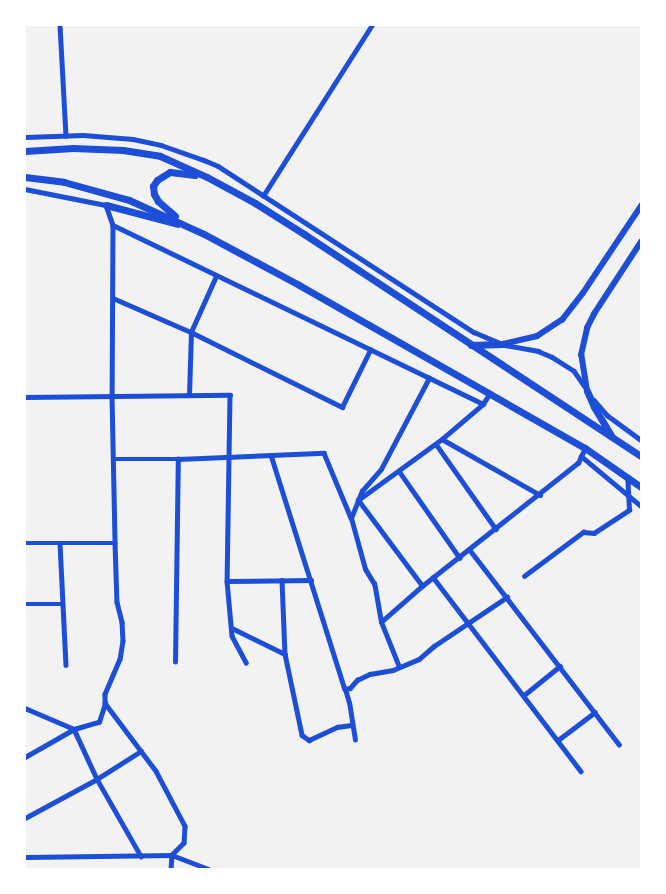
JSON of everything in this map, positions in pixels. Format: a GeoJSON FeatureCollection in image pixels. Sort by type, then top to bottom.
{"type":"FeatureCollection","features":[{"type":"Feature","properties":{"kind":"main road"},"geometry":{"type":"LineString","coordinates":[[25,151],[82,148],[123,150],[160,156],[207,177],[255,203],[304,234],[641,456]]}},
{"type":"Feature","properties":{"kind":"main road"},"geometry":{"type":"LineString","coordinates":[[204,234],[163,207],[154,194],[153,186],[157,180],[170,172],[207,177]]}},
{"type":"Feature","properties":{"kind":"main road"},"geometry":{"type":"LineString","coordinates":[[25,176],[64,182],[129,200],[196,229],[585,448],[627,475],[641,487]]}},
{"type":"Feature","properties":{"kind":"main road"},"geometry":{"type":"LineString","coordinates":[[106,205],[196,229]]}},
{"type":"Feature","properties":{"kind":"main road"},"geometry":{"type":"LineString","coordinates":[[471,345],[503,344]]}},
{"type":"Feature","properties":{"kind":"main road"},"geometry":{"type":"LineString","coordinates":[[587,391],[594,407],[614,439]]}},
{"type":"Feature","properties":{"kind":"street"},"geometry":{"type":"LineString","coordinates":[[60,25],[66,136]]}},
{"type":"Feature","properties":{"kind":"street"},"geometry":{"type":"LineString","coordinates":[[263,196],[372,25]]}},
{"type":"Feature","properties":{"kind":"street"},"geometry":{"type":"LineString","coordinates":[[25,137],[66,136],[133,139],[189,153],[218,166],[474,332],[503,344],[538,351],[552,357],[574,371],[607,416],[641,440]]}},
{"type":"Feature","properties":{"kind":"street"},"geometry":{"type":"LineString","coordinates":[[25,189],[106,205],[113,225],[112,396],[115,543],[117,602],[122,622],[123,641],[120,659],[105,694],[105,703],[99,722],[74,729],[25,757]]}},
{"type":"Feature","properties":{"kind":"street"},"geometry":{"type":"LineString","coordinates":[[503,344],[537,336],[562,320],[583,293],[641,206]]}},
{"type":"Feature","properties":{"kind":"street"},"geometry":{"type":"LineString","coordinates":[[113,225],[483,404]]}},
{"type":"Feature","properties":{"kind":"street"},"geometry":{"type":"LineString","coordinates":[[587,391],[581,355],[587,328],[594,314],[641,242]]}},
{"type":"Feature","properties":{"kind":"street"},"geometry":{"type":"LineString","coordinates":[[189,395],[191,332],[216,276]]}},
{"type":"Feature","properties":{"kind":"street"},"geometry":{"type":"LineString","coordinates":[[114,298],[191,332],[342,407],[370,350]]}},
{"type":"Feature","properties":{"kind":"street"},"geometry":{"type":"LineString","coordinates":[[351,518],[358,500],[381,469],[429,378]]}},
{"type":"Feature","properties":{"kind":"street"},"geometry":{"type":"LineString","coordinates":[[358,500],[436,444],[483,404],[490,393]]}},
{"type":"Feature","properties":{"kind":"street"},"geometry":{"type":"LineString","coordinates":[[25,397],[230,395],[227,581],[232,636],[246,662]]}},
{"type":"Feature","properties":{"kind":"street"},"geometry":{"type":"LineString","coordinates":[[442,439],[540,496]]}},
{"type":"Feature","properties":{"kind":"street"},"geometry":{"type":"LineString","coordinates":[[436,444],[496,529]]}},
{"type":"Feature","properties":{"kind":"street"},"geometry":{"type":"LineString","coordinates":[[382,622],[422,586],[540,496],[578,463],[585,448]]}},
{"type":"Feature","properties":{"kind":"street"},"geometry":{"type":"LineString","coordinates":[[114,459],[178,459],[324,453],[351,518],[365,568],[374,584],[382,622],[399,667]]}},
{"type":"Feature","properties":{"kind":"street"},"geometry":{"type":"LineString","coordinates":[[271,455],[345,689],[352,714],[351,725],[355,740]]}},
{"type":"Feature","properties":{"kind":"street"},"geometry":{"type":"LineString","coordinates":[[581,456],[641,506]]}},
{"type":"Feature","properties":{"kind":"street"},"geometry":{"type":"LineString","coordinates":[[175,662],[178,459]]}},
{"type":"Feature","properties":{"kind":"street"},"geometry":{"type":"LineString","coordinates":[[399,471],[460,558]]}},
{"type":"Feature","properties":{"kind":"street"},"geometry":{"type":"LineString","coordinates":[[524,576],[582,532],[594,533],[630,510],[627,475]]}},
{"type":"Feature","properties":{"kind":"street"},"geometry":{"type":"LineString","coordinates":[[358,500],[422,586]]}},
{"type":"Feature","properties":{"kind":"street"},"geometry":{"type":"LineString","coordinates":[[60,543],[66,665]]}},
{"type":"Feature","properties":{"kind":"street"},"geometry":{"type":"LineString","coordinates":[[25,544],[115,543]]}},
{"type":"Feature","properties":{"kind":"street"},"geometry":{"type":"LineString","coordinates":[[470,550],[619,744]]}},
{"type":"Feature","properties":{"kind":"street"},"geometry":{"type":"LineString","coordinates":[[433,578],[470,623],[581,770]]}},
{"type":"Feature","properties":{"kind":"street"},"geometry":{"type":"LineString","coordinates":[[282,580],[285,654],[300,732],[304,738],[309,740],[337,727],[351,725]]}},
{"type":"Feature","properties":{"kind":"street"},"geometry":{"type":"LineString","coordinates":[[227,581],[311,580]]}},
{"type":"Feature","properties":{"kind":"street"},"geometry":{"type":"LineString","coordinates":[[345,689],[350,688],[357,680],[420,659],[434,646],[507,597]]}},
{"type":"Feature","properties":{"kind":"street"},"geometry":{"type":"LineString","coordinates":[[25,604],[63,604]]}},
{"type":"Feature","properties":{"kind":"street"},"geometry":{"type":"LineString","coordinates":[[232,628],[285,654]]}},
{"type":"Feature","properties":{"kind":"street"},"geometry":{"type":"LineString","coordinates":[[524,695],[560,666]]}},
{"type":"Feature","properties":{"kind":"street"},"geometry":{"type":"LineString","coordinates":[[105,703],[129,732],[156,771],[185,826],[184,843],[172,855],[171,869]]}},
{"type":"Feature","properties":{"kind":"street"},"geometry":{"type":"LineString","coordinates":[[25,708],[74,729],[97,779],[141,856]]}},
{"type":"Feature","properties":{"kind":"street"},"geometry":{"type":"LineString","coordinates":[[558,740],[595,712]]}},
{"type":"Feature","properties":{"kind":"street"},"geometry":{"type":"LineString","coordinates":[[25,818],[97,779],[141,751]]}},
{"type":"Feature","properties":{"kind":"street"},"geometry":{"type":"LineString","coordinates":[[25,857],[172,855],[209,869]]}}]}
